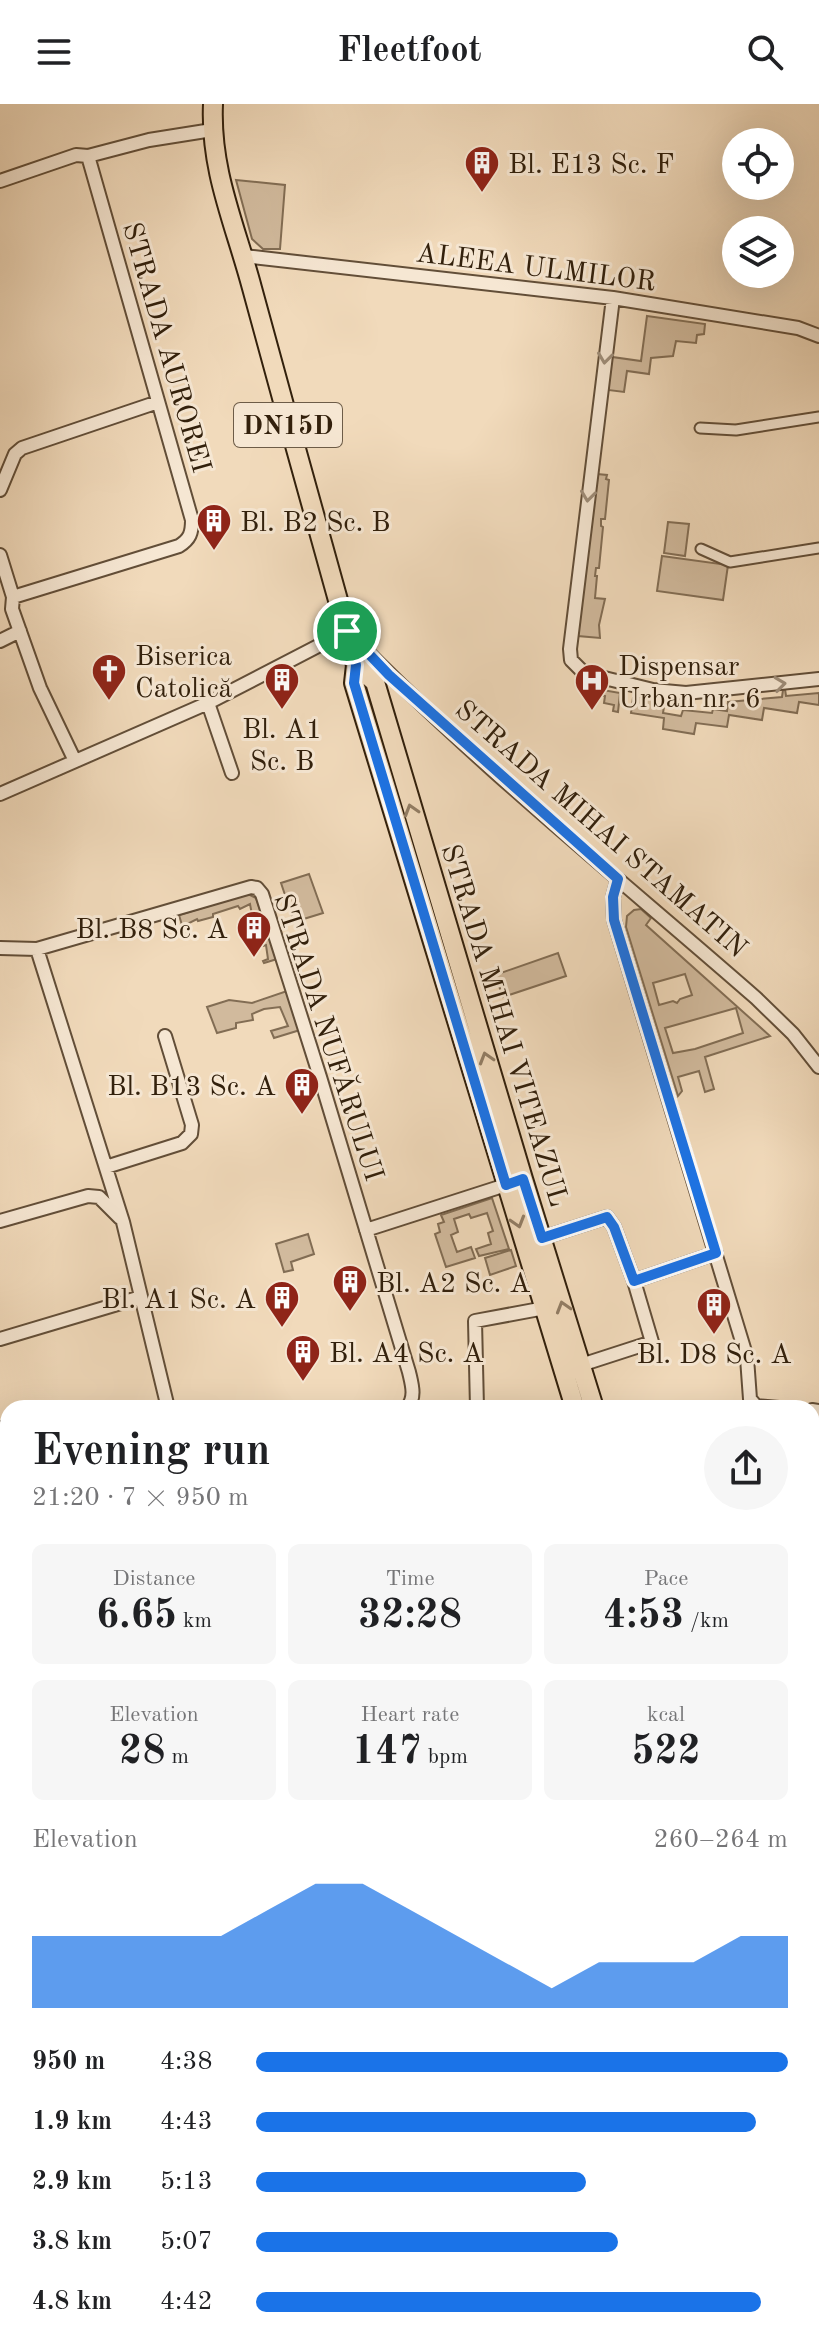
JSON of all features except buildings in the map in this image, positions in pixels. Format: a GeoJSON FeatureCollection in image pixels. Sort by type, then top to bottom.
{"type":"FeatureCollection","features":[{"type":"Feature","properties":{"kind":"main road","name":"STRADA MIHAI VITEAZUL"},"geometry":{"type":"LineString","coordinates":[[213,104],[212,130],[220,185],[244,256],[347,631],[356,665],[354,683],[514,1182],[542,1238],[566,1347],[574,1400]]}},
{"type":"Feature","properties":{"kind":"main road"},"geometry":{"type":"LineString","coordinates":[[356,665],[382,679]]}},
{"type":"Feature","properties":{"kind":"main road","name":"STRADA MIHAI VITEAZUL"},"geometry":{"type":"LineString","coordinates":[[382,679],[545,1308],[566,1347],[581,1365],[592,1400]]}},
{"type":"Feature","properties":{"kind":"street"},"geometry":{"type":"LineString","coordinates":[[0,181],[76,155],[88,156],[149,140],[212,130]]}},
{"type":"Feature","properties":{"kind":"street","name":"STRADA AUROREI"},"geometry":{"type":"LineString","coordinates":[[13,597],[179,546],[188,541],[192,532],[192,520],[88,156]]}},
{"type":"Feature","properties":{"kind":"street","name":"ALEEA ULMILOR"},"geometry":{"type":"LineString","coordinates":[[244,256],[613,298],[798,328],[819,336]]}},
{"type":"Feature","properties":{"kind":"street"},"geometry":{"type":"LineString","coordinates":[[613,298],[571,660],[584,673],[653,690],[686,693],[819,679]]}},
{"type":"Feature","properties":{"kind":"street"},"geometry":{"type":"LineString","coordinates":[[0,490],[15,454],[22,448],[158,402]]}},
{"type":"Feature","properties":{"kind":"street"},"geometry":{"type":"LineString","coordinates":[[700,428],[736,430],[819,417]]}},
{"type":"Feature","properties":{"kind":"street"},"geometry":{"type":"LineString","coordinates":[[701,549],[730,562],[819,548]]}},
{"type":"Feature","properties":{"kind":"street"},"geometry":{"type":"LineString","coordinates":[[0,555],[13,597],[12,609],[40,688],[75,761]]}},
{"type":"Feature","properties":{"kind":"street"},"geometry":{"type":"LineString","coordinates":[[0,641],[20,631]]}},
{"type":"Feature","properties":{"kind":"street"},"geometry":{"type":"LineString","coordinates":[[0,794],[208,703],[347,631]]}},
{"type":"Feature","properties":{"kind":"street","name":"STRADA MIHAI STAMATIN"},"geometry":{"type":"LineString","coordinates":[[347,631],[382,679],[756,998],[793,1034],[819,1067]]}},
{"type":"Feature","properties":{"kind":"street"},"geometry":{"type":"LineString","coordinates":[[208,703],[232,773]]}},
{"type":"Feature","properties":{"kind":"street"},"geometry":{"type":"LineString","coordinates":[[618,879],[613,897],[614,920],[747,1358],[751,1400]]}},
{"type":"Feature","properties":{"kind":"street","name":"STRADA NUFĂRULUI"},"geometry":{"type":"LineString","coordinates":[[0,948],[37,949],[257,888],[262,894],[310,1042],[414,1390],[412,1400]]}},
{"type":"Feature","properties":{"kind":"street"},"geometry":{"type":"LineString","coordinates":[[37,949],[123,1222],[166,1400]]}},
{"type":"Feature","properties":{"kind":"street"},"geometry":{"type":"LineString","coordinates":[[106,1167],[182,1143],[191,1134],[192,1125],[165,1036]]}},
{"type":"Feature","properties":{"kind":"street"},"geometry":{"type":"LineString","coordinates":[[366,1230],[514,1182]]}},
{"type":"Feature","properties":{"kind":"street"},"geometry":{"type":"LineString","coordinates":[[0,1221],[88,1196],[99,1197],[123,1222]]}},
{"type":"Feature","properties":{"kind":"street"},"geometry":{"type":"LineString","coordinates":[[542,1238],[607,1217],[614,1227],[634,1281],[652,1342],[581,1365]]}},
{"type":"Feature","properties":{"kind":"street"},"geometry":{"type":"LineString","coordinates":[[634,1281],[716,1253]]}},
{"type":"Feature","properties":{"kind":"street"},"geometry":{"type":"LineString","coordinates":[[0,1339],[141,1297]]}},
{"type":"Feature","properties":{"kind":"street"},"geometry":{"type":"LineString","coordinates":[[477,1400],[475,1321],[545,1308]]}},
{"type":"Feature","properties":{"kind":"shaded area"},"geometry":{"type":"Polygon","coordinates":[[[236,180],[285,185],[280,249],[263,249],[252,239],[236,180]]]}},
{"type":"Feature","properties":{"kind":"shaded area"},"geometry":{"type":"Polygon","coordinates":[[[647,316],[705,324],[704,334],[697,335],[696,343],[676,341],[673,356],[651,358],[649,374],[627,371],[624,392],[608,390],[612,357],[641,361],[647,316]]]}},
{"type":"Feature","properties":{"kind":"shaded area"},"geometry":{"type":"Polygon","coordinates":[[[597,474],[607,475],[606,479],[609,480],[605,519],[601,519],[599,568],[596,568],[595,576],[595,598],[605,599],[599,625],[600,638],[578,636],[597,474]]]}},
{"type":"Feature","properties":{"kind":"shaded area"},"geometry":{"type":"Polygon","coordinates":[[[668,522],[689,524],[685,556],[664,553],[668,522]]]}},
{"type":"Feature","properties":{"kind":"shaded area"},"geometry":{"type":"Polygon","coordinates":[[[662,556],[728,565],[723,600],[657,591],[662,556]]]}},
{"type":"Feature","properties":{"kind":"shaded area"},"geometry":{"type":"Polygon","coordinates":[[[597,689],[620,693],[618,712],[613,711],[614,705],[604,703],[605,696],[599,695],[596,699],[597,689]]]}},
{"type":"Feature","properties":{"kind":"shaded area"},"geometry":{"type":"Polygon","coordinates":[[[785,689],[786,696],[819,693],[819,705],[799,702],[797,713],[764,708],[762,720],[729,715],[727,727],[696,723],[694,734],[663,729],[664,718],[631,713],[633,698],[637,696],[665,701],[663,713],[681,716],[683,710],[712,713],[713,709],[727,711],[728,702],[782,697],[785,689]]]}},
{"type":"Feature","properties":{"kind":"shaded area"},"geometry":{"type":"Polygon","coordinates":[[[309,874],[323,913],[294,922],[281,883],[309,874]]]}},
{"type":"Feature","properties":{"kind":"shaded area"},"geometry":{"type":"Polygon","coordinates":[[[248,894],[256,898],[277,959],[263,961],[268,959],[266,945],[263,946],[258,931],[255,931],[250,904],[213,914],[213,917],[197,919],[185,925],[184,932],[179,915],[248,894]]]}},
{"type":"Feature","properties":{"kind":"shaded area"},"geometry":{"type":"Polygon","coordinates":[[[641,909],[651,918],[646,925],[770,1036],[705,1057],[714,1089],[705,1092],[699,1071],[678,1077],[682,1091],[678,1096],[626,927],[627,916],[641,909]],[[685,974],[653,983],[659,1005],[673,1001],[677,1003],[692,995],[685,974]],[[736,1008],[665,1028],[673,1053],[743,1033],[736,1008]]]}},
{"type":"Feature","properties":{"kind":"shaded area"},"geometry":{"type":"Polygon","coordinates":[[[558,953],[566,976],[503,997],[495,975],[558,953]]]}},
{"type":"Feature","properties":{"kind":"shaded area"},"geometry":{"type":"Polygon","coordinates":[[[287,991],[300,1030],[274,1038],[271,1031],[288,1026],[280,1007],[264,1009],[252,1014],[253,1020],[236,1023],[236,1028],[217,1033],[207,1007],[229,1000],[252,1003],[287,991]]]}},
{"type":"Feature","properties":{"kind":"shaded area"},"geometry":{"type":"Polygon","coordinates":[[[492,1198],[509,1249],[479,1256],[476,1249],[491,1244],[488,1233],[493,1231],[487,1213],[471,1218],[469,1214],[454,1219],[458,1232],[451,1235],[457,1252],[471,1247],[475,1258],[446,1267],[435,1234],[440,1232],[438,1224],[444,1222],[441,1215],[492,1198]]]}},
{"type":"Feature","properties":{"kind":"shaded area"},"geometry":{"type":"Polygon","coordinates":[[[308,1234],[314,1254],[291,1262],[293,1270],[284,1272],[276,1244],[308,1234]]]}},
{"type":"Feature","properties":{"kind":"shaded area"},"geometry":{"type":"Polygon","coordinates":[[[511,1250],[516,1266],[490,1275],[485,1258],[511,1250]]]}},
{"type":"Feature","properties":{"kind":"place","name":"Bl. E13 Sc. F"},"geometry":{"type":"Point","coordinates":[482,194]}},
{"type":"Feature","properties":{"kind":"place","name":"Bl. B2 Sc. B"},"geometry":{"type":"Point","coordinates":[214,552]}},
{"type":"Feature","properties":{"kind":"place","name":"Biserica Catolică"},"geometry":{"type":"Point","coordinates":[109,702]}},
{"type":"Feature","properties":{"kind":"place","name":"Bl. A1 Sc. B"},"geometry":{"type":"Point","coordinates":[282,711]}},
{"type":"Feature","properties":{"kind":"place","name":"Dispensar Urban nr. 6"},"geometry":{"type":"Point","coordinates":[592,712]}},
{"type":"Feature","properties":{"kind":"place","name":"Bl. B8 Sc. A"},"geometry":{"type":"Point","coordinates":[254,959]}},
{"type":"Feature","properties":{"kind":"place","name":"Bl. B13 Sc. A"},"geometry":{"type":"Point","coordinates":[302,1116]}},
{"type":"Feature","properties":{"kind":"place","name":"Bl. A2 Sc. A"},"geometry":{"type":"Point","coordinates":[350,1313]}},
{"type":"Feature","properties":{"kind":"place","name":"Bl. A1 Sc. A"},"geometry":{"type":"Point","coordinates":[282,1329]}},
{"type":"Feature","properties":{"kind":"place","name":"Bl. D8 Sc. A"},"geometry":{"type":"Point","coordinates":[714,1336]}},
{"type":"Feature","properties":{"kind":"place","name":"Bl. A4 Sc. A"},"geometry":{"type":"Point","coordinates":[303,1383]}},
{"type":"Feature","properties":{"kind":"route"},"geometry":{"type":"LineString","coordinates":[[347,631],[389,675],[618,879],[613,897],[614,920],[716,1253],[634,1281],[614,1227],[607,1217],[542,1238],[523,1179],[506,1185],[354,683],[356,665],[347,631]]}}]}
